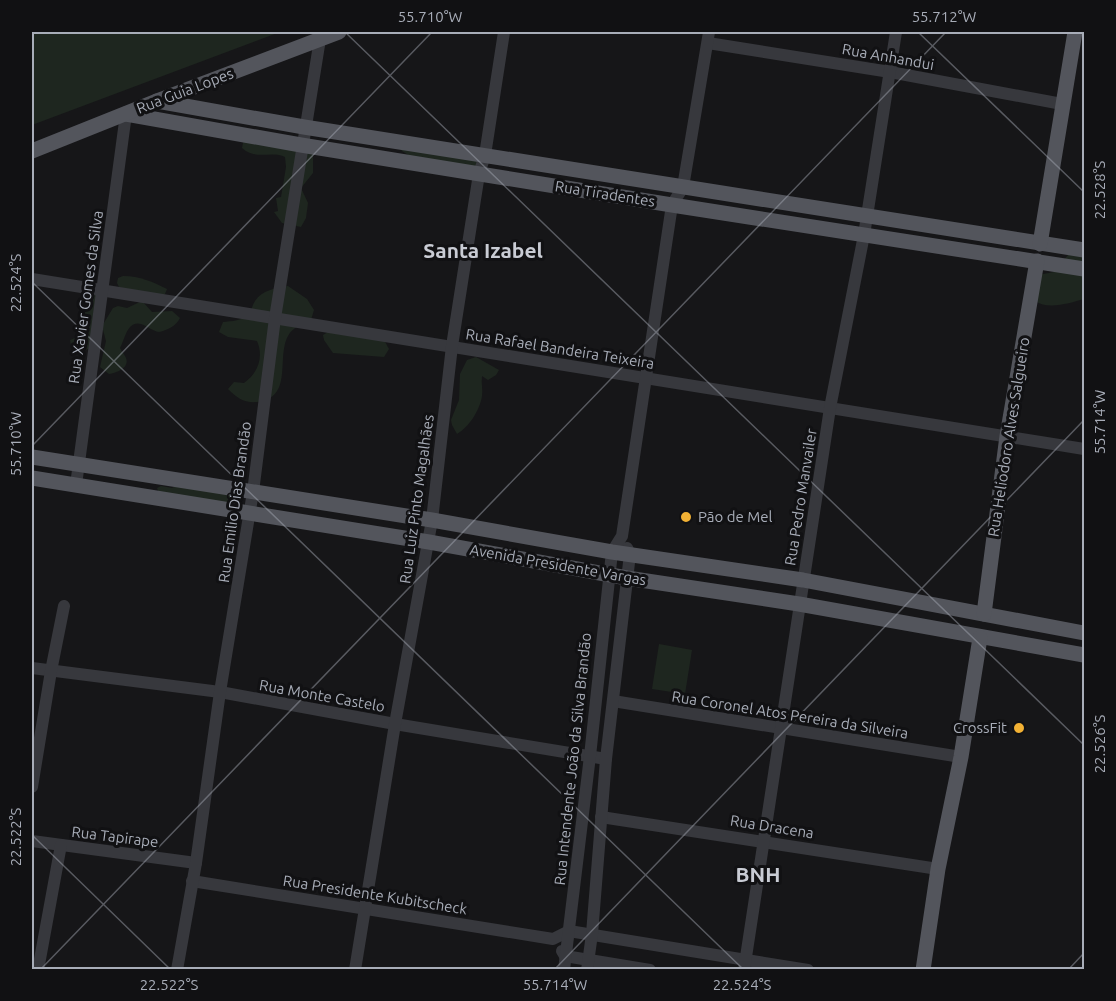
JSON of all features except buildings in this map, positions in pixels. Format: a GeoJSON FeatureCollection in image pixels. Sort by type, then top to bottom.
{"type":"FeatureCollection","features":[{"type":"Feature","properties":{"kind":"main road","name":"Rua Guia Lopes"},"geometry":{"type":"LineString","coordinates":[[32,151],[157,100],[339,32]]}},
{"type":"Feature","properties":{"kind":"main road"},"geometry":{"type":"LineString","coordinates":[[1040,244],[1075,32]]}},
{"type":"Feature","properties":{"kind":"main road","name":"Rua Tiradentes"},"geometry":{"type":"LineString","coordinates":[[157,100],[304,127],[1084,250]]}},
{"type":"Feature","properties":{"kind":"main road","name":"Rua Tiradentes"},"geometry":{"type":"LineString","coordinates":[[126,114],[479,174],[1084,269]]}},
{"type":"Feature","properties":{"kind":"main road","name":"Rua Heliodoro Alves Salgueiro"},"geometry":{"type":"LineString","coordinates":[[980,638],[975,635],[971,626],[975,617],[984,614],[1007,436],[1037,261],[1029,254],[1034,244],[1040,244]]}},
{"type":"Feature","properties":{"kind":"main road","name":"Avenida Presidente Vargas"},"geometry":{"type":"LineString","coordinates":[[32,457],[432,520],[612,552],[803,580],[1084,633]]}},
{"type":"Feature","properties":{"kind":"main road","name":"Avenida Presidente Vargas"},"geometry":{"type":"LineString","coordinates":[[32,478],[429,542],[627,578],[800,604],[1084,655]]}},
{"type":"Feature","properties":{"kind":"main road"},"geometry":{"type":"LineString","coordinates":[[923,969],[938,869],[961,757],[980,638]]}},
{"type":"Feature","properties":{"kind":"street","name":"Rua Luiz Pinto Magalhães"},"geometry":{"type":"LineString","coordinates":[[355,969],[395,724],[429,542],[452,346],[504,32]]}},
{"type":"Feature","properties":{"kind":"street","name":"Rua Pedro Manvailer"},"geometry":{"type":"LineString","coordinates":[[745,964],[830,408],[864,235],[896,32]]}},
{"type":"Feature","properties":{"kind":"street","name":"Rua Anhandui"},"geometry":{"type":"LineString","coordinates":[[709,37],[1062,104]]}},
{"type":"Feature","properties":{"kind":"street"},"geometry":{"type":"LineString","coordinates":[[612,552],[622,536],[672,205],[683,187],[709,37]]}},
{"type":"Feature","properties":{"kind":"street","name":"Rua Emilio Dias Brandão"},"geometry":{"type":"LineString","coordinates":[[177,969],[196,863],[220,692],[250,514],[274,318],[320,39]]}},
{"type":"Feature","properties":{"kind":"street","name":"Rua Xavier Gomes da Silva"},"geometry":{"type":"LineString","coordinates":[[76,484],[126,114]]}},
{"type":"Feature","properties":{"kind":"street","name":"Rua Rafael Bandeira Teixeira"},"geometry":{"type":"LineString","coordinates":[[32,279],[1084,449]]}},
{"type":"Feature","properties":{"kind":"street"},"geometry":{"type":"LineString","coordinates":[[588,964],[606,759],[630,554],[622,536]]}},
{"type":"Feature","properties":{"kind":"street","name":"Rua Intendente João da Silva Brandão"},"geometry":{"type":"LineString","coordinates":[[564,969],[612,552]]}},
{"type":"Feature","properties":{"kind":"street"},"geometry":{"type":"LineString","coordinates":[[32,787],[64,606]]}},
{"type":"Feature","properties":{"kind":"street","name":"Rua Monte Castelo"},"geometry":{"type":"LineString","coordinates":[[32,668],[220,692],[606,759]]}},
{"type":"Feature","properties":{"kind":"street","name":"Rua Coronel Atos Pereira da Silveira"},"geometry":{"type":"LineString","coordinates":[[613,701],[961,757]]}},
{"type":"Feature","properties":{"kind":"street","name":"Rua Dracena"},"geometry":{"type":"LineString","coordinates":[[602,817],[763,840],[938,869]]}},
{"type":"Feature","properties":{"kind":"street","name":"Rua Tapirape"},"geometry":{"type":"LineString","coordinates":[[32,841],[196,863]]}},
{"type":"Feature","properties":{"kind":"street"},"geometry":{"type":"LineString","coordinates":[[38,969],[61,845]]}},
{"type":"Feature","properties":{"kind":"street","name":"Rua Presidente Kubitscheck"},"geometry":{"type":"LineString","coordinates":[[192,881],[553,939]]}},
{"type":"Feature","properties":{"kind":"street"},"geometry":{"type":"LineString","coordinates":[[650,969],[588,964],[565,956],[553,939],[569,931],[745,964],[808,969]]}},
{"type":"Feature","properties":{"kind":"shaded area"},"geometry":{"type":"Polygon","coordinates":[[[32,32],[280,32],[32,125],[32,32]]]}},
{"type":"Feature","properties":{"kind":"shaded area"},"geometry":{"type":"Polygon","coordinates":[[[244,138],[313,152],[313,173],[301,188],[308,203],[306,218],[301,227],[282,223],[274,212],[278,211],[276,198],[281,197],[286,167],[285,157],[247,152],[242,148],[244,138]]]}},
{"type":"Feature","properties":{"kind":"shaded area"},"geometry":{"type":"Polygon","coordinates":[[[399,147],[485,155],[476,168],[410,156],[399,147]]]}},
{"type":"Feature","properties":{"kind":"shaded area"},"geometry":{"type":"Polygon","coordinates":[[[1068,255],[1084,255],[1084,299],[1053,305],[1040,304],[1035,301],[1038,275],[1054,272],[1068,255]]]}},
{"type":"Feature","properties":{"kind":"shaded area"},"geometry":{"type":"Polygon","coordinates":[[[123,276],[141,278],[167,289],[165,294],[151,299],[119,287],[118,278],[123,276]]]}},
{"type":"Feature","properties":{"kind":"shaded area"},"geometry":{"type":"Polygon","coordinates":[[[288,286],[307,299],[314,310],[311,320],[295,328],[288,336],[283,355],[282,376],[276,393],[268,399],[257,402],[244,401],[228,389],[234,382],[244,383],[256,370],[260,359],[257,341],[228,337],[219,332],[223,322],[244,318],[255,301],[265,292],[288,286]]]}},
{"type":"Feature","properties":{"kind":"shaded area"},"geometry":{"type":"Polygon","coordinates":[[[91,292],[100,297],[92,346],[87,350],[75,351],[72,350],[70,340],[83,335],[85,306],[82,302],[83,298],[91,292]]]}},
{"type":"Feature","properties":{"kind":"shaded area"},"geometry":{"type":"Polygon","coordinates":[[[142,301],[152,312],[172,311],[180,318],[171,327],[159,332],[141,324],[133,325],[120,348],[126,358],[126,365],[119,371],[109,374],[100,367],[106,341],[102,326],[113,308],[118,306],[127,308],[142,301]]]}},
{"type":"Feature","properties":{"kind":"shaded area"},"geometry":{"type":"Polygon","coordinates":[[[328,332],[384,340],[389,349],[384,357],[333,353],[324,340],[323,335],[328,332]]]}},
{"type":"Feature","properties":{"kind":"shaded area"},"geometry":{"type":"Polygon","coordinates":[[[476,357],[499,370],[488,380],[482,376],[479,407],[470,423],[457,434],[451,420],[459,400],[460,374],[467,360],[476,357]]]}},
{"type":"Feature","properties":{"kind":"shaded area"},"geometry":{"type":"Polygon","coordinates":[[[161,486],[234,494],[237,499],[236,504],[159,493],[157,488],[161,486]]]}},
{"type":"Feature","properties":{"kind":"shaded area"},"geometry":{"type":"Polygon","coordinates":[[[659,644],[692,650],[685,694],[652,689],[659,644]]]}},
{"type":"Feature","properties":{"kind":"place","name":"Pão de Mel"},"geometry":{"type":"Point","coordinates":[686,517]}},
{"type":"Feature","properties":{"kind":"place","name":"CrossFit"},"geometry":{"type":"Point","coordinates":[1019,728]}},
{"type":"Feature","properties":{"kind":"district","name":"Santa Izabel"},"geometry":{"type":"Point","coordinates":[483,251]}},
{"type":"Feature","properties":{"kind":"district","name":"BNH"},"geometry":{"type":"Point","coordinates":[758,875]}}]}
